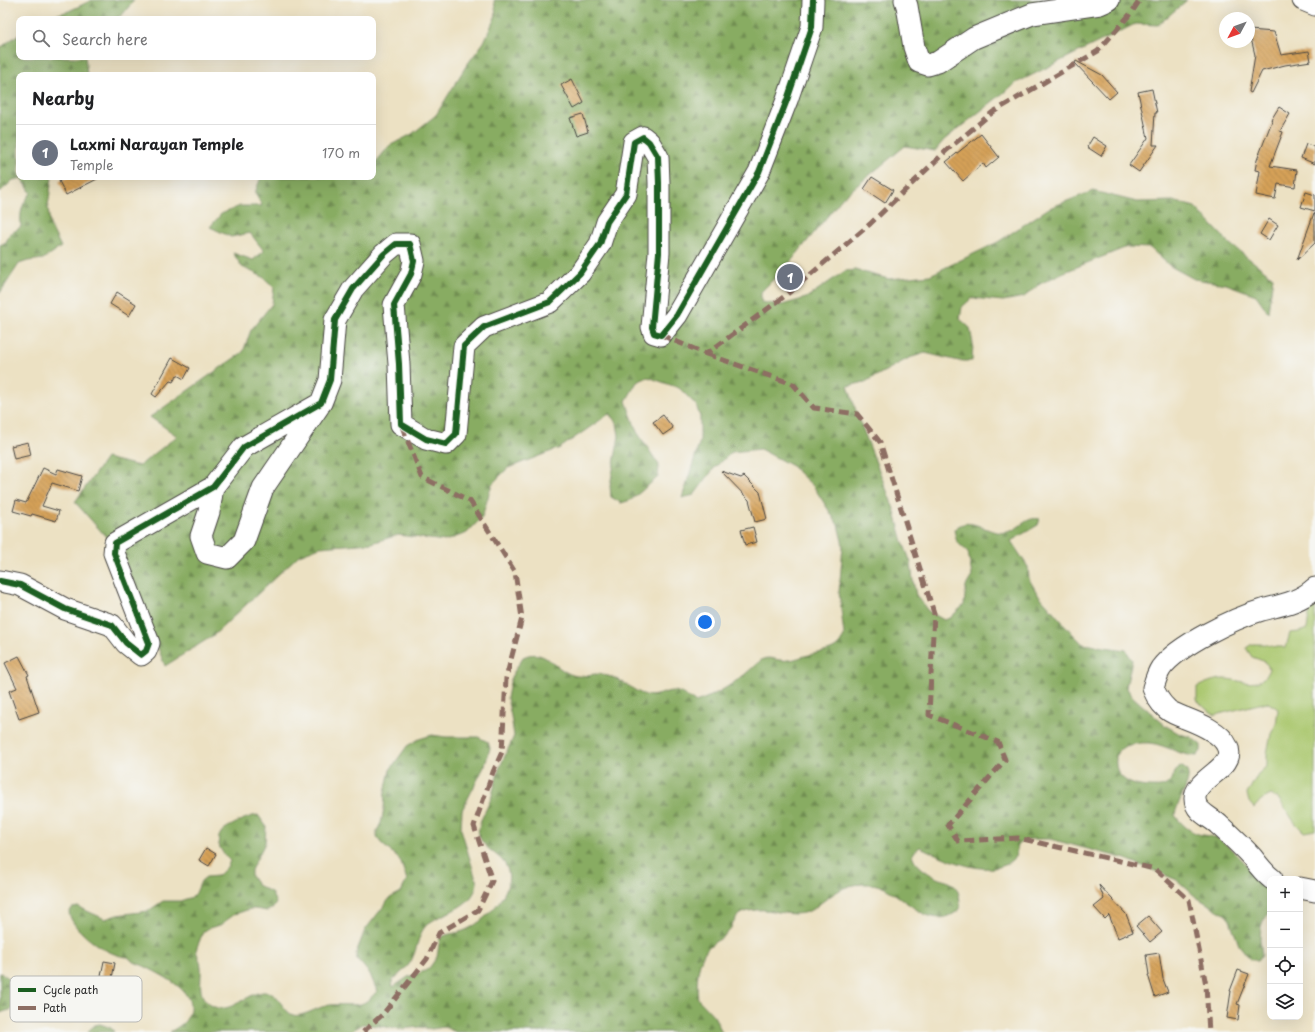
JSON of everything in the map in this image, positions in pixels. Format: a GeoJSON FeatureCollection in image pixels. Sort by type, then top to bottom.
{"type":"FeatureCollection","features":[{"type":"Feature","properties":{"kind":"street"},"geometry":{"type":"LineString","coordinates":[[213,487],[209,512],[201,536],[207,553],[227,558],[244,541],[263,488],[321,403],[330,380],[335,320],[353,289],[384,254],[396,244],[410,244],[414,261],[411,274],[394,305],[399,364],[400,424],[426,439],[446,444],[456,434],[464,346],[484,327],[550,302],[580,273],[600,244],[607,222],[626,194],[634,142],[643,137],[649,142],[658,157],[659,253],[652,326],[654,333],[661,335],[677,315],[758,172],[787,100],[812,27],[813,0]]}},
{"type":"Feature","properties":{"kind":"street"},"geometry":{"type":"LineString","coordinates":[[905,0],[914,47],[920,62],[928,64],[938,62],[974,38],[1032,14],[1100,4],[1109,0]]}},
{"type":"Feature","properties":{"kind":"street"},"geometry":{"type":"LineString","coordinates":[[1303,0],[1315,5]]}},
{"type":"Feature","properties":{"kind":"street"},"geometry":{"type":"LineString","coordinates":[[0,581],[20,585],[65,609],[112,625],[126,643],[141,655],[146,652],[149,643],[114,552],[115,543],[213,487],[244,447],[321,403]]}},
{"type":"Feature","properties":{"kind":"street"},"geometry":{"type":"LineString","coordinates":[[1268,876],[1231,835],[1196,806],[1196,793],[1202,784],[1226,761],[1229,752],[1228,746],[1220,737],[1208,729],[1167,710],[1159,700],[1153,688],[1161,668],[1172,656],[1197,639],[1212,631],[1260,611],[1298,600],[1309,594],[1315,588]]}},
{"type":"Feature","properties":{"kind":"street"},"geometry":{"type":"LineString","coordinates":[[1303,888],[1315,890]]}},
{"type":"Feature","properties":{"kind":"green space"},"geometry":{"type":"Polygon","coordinates":[[[92,0],[134,0],[120,16],[52,16],[69,11],[92,0]]]}},
{"type":"Feature","properties":{"kind":"green space"},"geometry":{"type":"Polygon","coordinates":[[[494,0],[1187,0],[1158,25],[1135,24],[1016,83],[944,140],[935,151],[905,146],[843,197],[792,260],[761,292],[761,302],[782,305],[806,298],[845,271],[855,270],[889,279],[930,275],[998,242],[1049,208],[1093,191],[1137,202],[1173,201],[1195,207],[1230,244],[1273,277],[1268,312],[1256,295],[1226,284],[1194,279],[1170,266],[1150,248],[1127,247],[1062,273],[1040,284],[1024,297],[1003,301],[972,298],[962,307],[960,319],[970,328],[973,344],[972,361],[959,361],[925,353],[909,358],[865,382],[848,386],[857,414],[894,509],[903,542],[911,563],[916,595],[928,611],[944,620],[950,618],[964,605],[966,586],[972,576],[968,552],[957,542],[954,530],[964,524],[970,524],[992,531],[1004,532],[1015,529],[1029,520],[1040,519],[1038,525],[1011,541],[1028,567],[1029,579],[1037,593],[1083,644],[1126,650],[1132,660],[1126,687],[1133,697],[1166,726],[1180,734],[1191,737],[1201,745],[1201,751],[1197,756],[1183,754],[1156,744],[1141,743],[1130,745],[1118,752],[1116,766],[1118,772],[1126,781],[1132,784],[1145,787],[1161,787],[1170,781],[1180,766],[1186,769],[1188,780],[1175,815],[1177,818],[1191,831],[1215,838],[1224,843],[1246,864],[1259,883],[1267,890],[1267,916],[1261,927],[1260,939],[1262,956],[1257,960],[1251,960],[1239,945],[1230,920],[1226,915],[1196,897],[1177,880],[1126,859],[1050,839],[1032,839],[1021,842],[1018,846],[1015,857],[1005,865],[995,868],[973,867],[961,864],[920,847],[912,856],[916,862],[937,878],[952,883],[957,890],[960,898],[960,909],[948,916],[936,918],[925,914],[893,893],[882,887],[871,884],[856,885],[845,888],[811,910],[800,914],[769,910],[756,910],[743,913],[736,919],[730,930],[723,937],[706,950],[698,970],[698,999],[714,1016],[722,1032],[456,1032],[444,1027],[432,1029],[419,1027],[402,1029],[363,1024],[352,1032],[170,1032],[186,1020],[190,1009],[189,1001],[179,987],[146,967],[134,962],[128,957],[111,953],[102,948],[77,928],[69,913],[72,908],[78,907],[105,919],[117,915],[148,911],[163,901],[180,901],[192,897],[196,893],[201,881],[206,877],[218,876],[227,867],[230,861],[222,852],[218,841],[222,832],[243,820],[258,815],[266,826],[265,843],[251,870],[251,876],[257,885],[271,892],[276,903],[273,908],[267,911],[250,909],[235,914],[220,925],[209,928],[203,932],[196,950],[201,965],[201,990],[204,998],[214,1007],[221,1008],[228,1007],[256,994],[268,992],[273,994],[289,1013],[296,1016],[329,1005],[361,1004],[370,999],[377,991],[370,974],[357,959],[356,953],[365,930],[390,898],[401,892],[407,880],[400,860],[381,843],[377,837],[377,831],[381,823],[384,809],[385,792],[390,770],[407,746],[419,739],[432,735],[446,737],[478,737],[488,742],[490,748],[485,765],[462,810],[461,829],[477,883],[475,891],[471,898],[458,908],[425,926],[420,935],[411,962],[392,981],[393,987],[408,977],[425,971],[430,967],[437,957],[440,938],[445,935],[463,931],[480,921],[496,906],[503,896],[509,877],[507,868],[503,861],[483,843],[478,833],[481,820],[491,799],[499,769],[514,736],[507,698],[511,677],[523,657],[538,655],[545,657],[563,670],[577,676],[596,674],[605,675],[649,696],[676,691],[695,702],[727,687],[763,659],[769,658],[785,660],[825,652],[838,645],[844,635],[839,592],[843,545],[838,525],[814,487],[792,466],[760,449],[732,452],[715,467],[694,495],[682,498],[700,441],[700,417],[696,405],[679,388],[648,377],[637,382],[626,401],[637,432],[659,465],[658,477],[631,500],[621,503],[611,497],[610,486],[619,436],[617,423],[609,414],[560,448],[508,468],[492,484],[482,517],[467,533],[445,541],[398,535],[372,543],[320,547],[299,555],[214,635],[165,666],[123,556],[75,502],[106,458],[139,466],[177,436],[150,417],[243,352],[251,330],[272,304],[274,287],[263,277],[242,267],[233,253],[253,260],[264,251],[250,233],[231,237],[210,227],[221,214],[240,206],[262,206],[255,193],[260,180],[376,180],[376,162],[389,146],[412,134],[436,115],[466,66],[484,42],[496,15],[494,0]]]}},
{"type":"Feature","properties":{"kind":"green space"},"geometry":{"type":"Polygon","coordinates":[[[16,36],[16,60],[85,60],[87,72],[16,72],[16,179],[13,180],[0,192],[0,48],[16,36]]]}},
{"type":"Feature","properties":{"kind":"green space"},"geometry":{"type":"Polygon","coordinates":[[[23,180],[52,180],[48,207],[50,225],[61,247],[43,259],[19,264],[0,293],[0,245],[6,242],[10,234],[21,227],[22,209],[25,201],[31,193],[23,180]]]}},
{"type":"Feature","properties":{"kind":"green space"},"geometry":{"type":"Polygon","coordinates":[[[1315,605],[1315,830],[1304,832],[1295,823],[1278,798],[1271,795],[1261,800],[1254,808],[1249,802],[1247,794],[1258,774],[1267,766],[1267,753],[1271,734],[1276,724],[1278,709],[1267,702],[1215,715],[1197,700],[1197,687],[1220,679],[1250,683],[1261,680],[1269,669],[1266,662],[1252,657],[1246,648],[1252,644],[1286,647],[1290,633],[1307,629],[1310,609],[1315,605]]]}},
{"type":"Feature","properties":{"kind":"green space"},"geometry":{"type":"Polygon","coordinates":[[[0,973],[10,980],[10,1010],[0,1013],[0,973]]]}},
{"type":"Feature","properties":{"kind":"green space"},"geometry":{"type":"Polygon","coordinates":[[[100,1024],[111,1028],[114,1032],[87,1032],[95,1025],[100,1024]]]}},
{"type":"Feature","properties":{"kind":"building"},"geometry":{"type":"Polygon","coordinates":[[[1255,30],[1274,32],[1281,55],[1309,51],[1311,61],[1285,65],[1262,71],[1251,93],[1249,92],[1255,55],[1253,48],[1255,48],[1255,30]]]}},
{"type":"Feature","properties":{"kind":"building"},"geometry":{"type":"Polygon","coordinates":[[[1076,61],[1102,75],[1117,92],[1109,99],[1075,63],[1076,61]]]}},
{"type":"Feature","properties":{"kind":"building"},"geometry":{"type":"Polygon","coordinates":[[[572,79],[584,103],[574,109],[561,85],[572,79]]]}},
{"type":"Feature","properties":{"kind":"building"},"geometry":{"type":"Polygon","coordinates":[[[1152,89],[1157,113],[1155,113],[1153,145],[1158,145],[1139,172],[1129,165],[1148,138],[1138,92],[1152,89]]]}},
{"type":"Feature","properties":{"kind":"building"},"geometry":{"type":"Polygon","coordinates":[[[1279,107],[1290,114],[1280,131],[1283,132],[1270,166],[1297,170],[1295,187],[1278,184],[1275,199],[1256,195],[1260,171],[1255,170],[1257,160],[1272,121],[1271,120],[1279,107]]]}},
{"type":"Feature","properties":{"kind":"building"},"geometry":{"type":"Polygon","coordinates":[[[583,114],[588,132],[576,136],[570,118],[583,114]]]}},
{"type":"Feature","properties":{"kind":"building"},"geometry":{"type":"Polygon","coordinates":[[[981,134],[999,157],[986,168],[983,163],[963,181],[946,162],[981,134]]]}},
{"type":"Feature","properties":{"kind":"building"},"geometry":{"type":"Polygon","coordinates":[[[1093,137],[1107,146],[1101,156],[1087,147],[1093,137]]]}},
{"type":"Feature","properties":{"kind":"building"},"geometry":{"type":"Polygon","coordinates":[[[1306,144],[1315,147],[1315,164],[1301,158],[1306,144]]]}},
{"type":"Feature","properties":{"kind":"building"},"geometry":{"type":"Polygon","coordinates":[[[872,177],[893,190],[885,203],[864,189],[872,177]]]}},
{"type":"Feature","properties":{"kind":"building"},"geometry":{"type":"Polygon","coordinates":[[[61,180],[95,180],[66,195],[59,181],[61,180]]]}},
{"type":"Feature","properties":{"kind":"building"},"geometry":{"type":"Polygon","coordinates":[[[1306,192],[1315,195],[1315,211],[1301,207],[1306,192]]]}},
{"type":"Feature","properties":{"kind":"building"},"geometry":{"type":"Polygon","coordinates":[[[1314,213],[1315,243],[1297,260],[1314,213]]]}},
{"type":"Feature","properties":{"kind":"building"},"geometry":{"type":"Polygon","coordinates":[[[1269,219],[1278,225],[1269,240],[1260,234],[1269,219]]]}},
{"type":"Feature","properties":{"kind":"building"},"geometry":{"type":"Polygon","coordinates":[[[117,292],[136,304],[129,316],[110,304],[117,292]]]}},
{"type":"Feature","properties":{"kind":"building"},"geometry":{"type":"Polygon","coordinates":[[[172,358],[190,368],[184,379],[177,375],[173,382],[170,381],[156,397],[152,394],[172,358]]]}},
{"type":"Feature","properties":{"kind":"building"},"geometry":{"type":"Polygon","coordinates":[[[663,415],[673,428],[663,435],[653,422],[663,415]]]}},
{"type":"Feature","properties":{"kind":"building"},"geometry":{"type":"Polygon","coordinates":[[[28,442],[31,455],[14,459],[11,446],[28,442]]]}},
{"type":"Feature","properties":{"kind":"building"},"geometry":{"type":"Polygon","coordinates":[[[43,468],[56,474],[58,469],[82,476],[78,491],[52,483],[42,506],[59,511],[56,521],[32,514],[31,516],[13,511],[16,500],[26,503],[43,468]]]}},
{"type":"Feature","properties":{"kind":"building"},"geometry":{"type":"Polygon","coordinates":[[[721,471],[741,478],[744,476],[760,492],[767,519],[755,522],[749,500],[721,471]]]}},
{"type":"Feature","properties":{"kind":"building"},"geometry":{"type":"Polygon","coordinates":[[[753,527],[757,542],[745,545],[741,530],[753,527]]]}},
{"type":"Feature","properties":{"kind":"building"},"geometry":{"type":"Polygon","coordinates":[[[19,656],[29,675],[27,676],[39,712],[19,719],[9,691],[17,688],[5,663],[19,656]]]}},
{"type":"Feature","properties":{"kind":"building"},"geometry":{"type":"Polygon","coordinates":[[[206,848],[216,854],[209,866],[199,860],[206,848]]]}},
{"type":"Feature","properties":{"kind":"building"},"geometry":{"type":"Polygon","coordinates":[[[1099,885],[1126,914],[1133,932],[1118,938],[1109,915],[1105,919],[1094,907],[1104,899],[1099,885]]]}},
{"type":"Feature","properties":{"kind":"building"},"geometry":{"type":"Polygon","coordinates":[[[1148,916],[1162,932],[1150,942],[1136,926],[1148,916]]]}},
{"type":"Feature","properties":{"kind":"building"},"geometry":{"type":"Polygon","coordinates":[[[1159,953],[1163,979],[1168,992],[1155,997],[1148,975],[1146,955],[1159,953]]]}},
{"type":"Feature","properties":{"kind":"building"},"geometry":{"type":"Polygon","coordinates":[[[104,961],[115,963],[112,976],[101,976],[104,961]]]}},
{"type":"Feature","properties":{"kind":"building"},"geometry":{"type":"Polygon","coordinates":[[[1238,970],[1249,974],[1237,1004],[1240,1005],[1238,1020],[1227,1018],[1230,991],[1238,970]]]}},
{"type":"Feature","properties":{"kind":"marked path"},"geometry":{"type":"LineString","coordinates":[[661,335],[706,354],[785,296],[870,224],[947,150],[993,112],[1098,51],[1132,12],[1140,0]]}},
{"type":"Feature","properties":{"kind":"marked path"},"geometry":{"type":"LineString","coordinates":[[706,354],[793,384],[814,408],[857,414],[880,442],[934,613],[929,715],[998,742],[1005,760],[948,825],[958,841],[1018,838],[1155,869],[1189,900],[1206,985],[1209,1032]]}},
{"type":"Feature","properties":{"kind":"marked path"},"geometry":{"type":"LineString","coordinates":[[363,1032],[383,1014],[427,959],[439,933],[478,910],[492,881],[474,826],[493,772],[502,752],[506,678],[522,618],[515,572],[470,501],[422,477],[401,424]]}},
{"type":"Feature","properties":{"kind":"cycle path"},"geometry":{"type":"LineString","coordinates":[[0,581],[20,585],[65,609],[112,625],[126,643],[141,655],[146,651],[149,643],[114,553],[115,543],[213,487],[244,447],[321,403],[330,380],[335,320],[353,289],[384,254],[396,244],[410,244],[414,261],[411,274],[394,305],[399,364],[401,424],[426,439],[446,444],[456,434],[464,346],[484,327],[550,302],[580,273],[600,244],[607,222],[626,194],[634,142],[643,137],[649,142],[658,157],[659,253],[652,327],[654,333],[661,335],[677,315],[759,172],[787,100],[812,27],[813,0]]}},
{"type":"Feature","properties":{"kind":"place","name":"Laxmi Narayan Temple"},"geometry":{"type":"Point","coordinates":[790,277]}}]}
